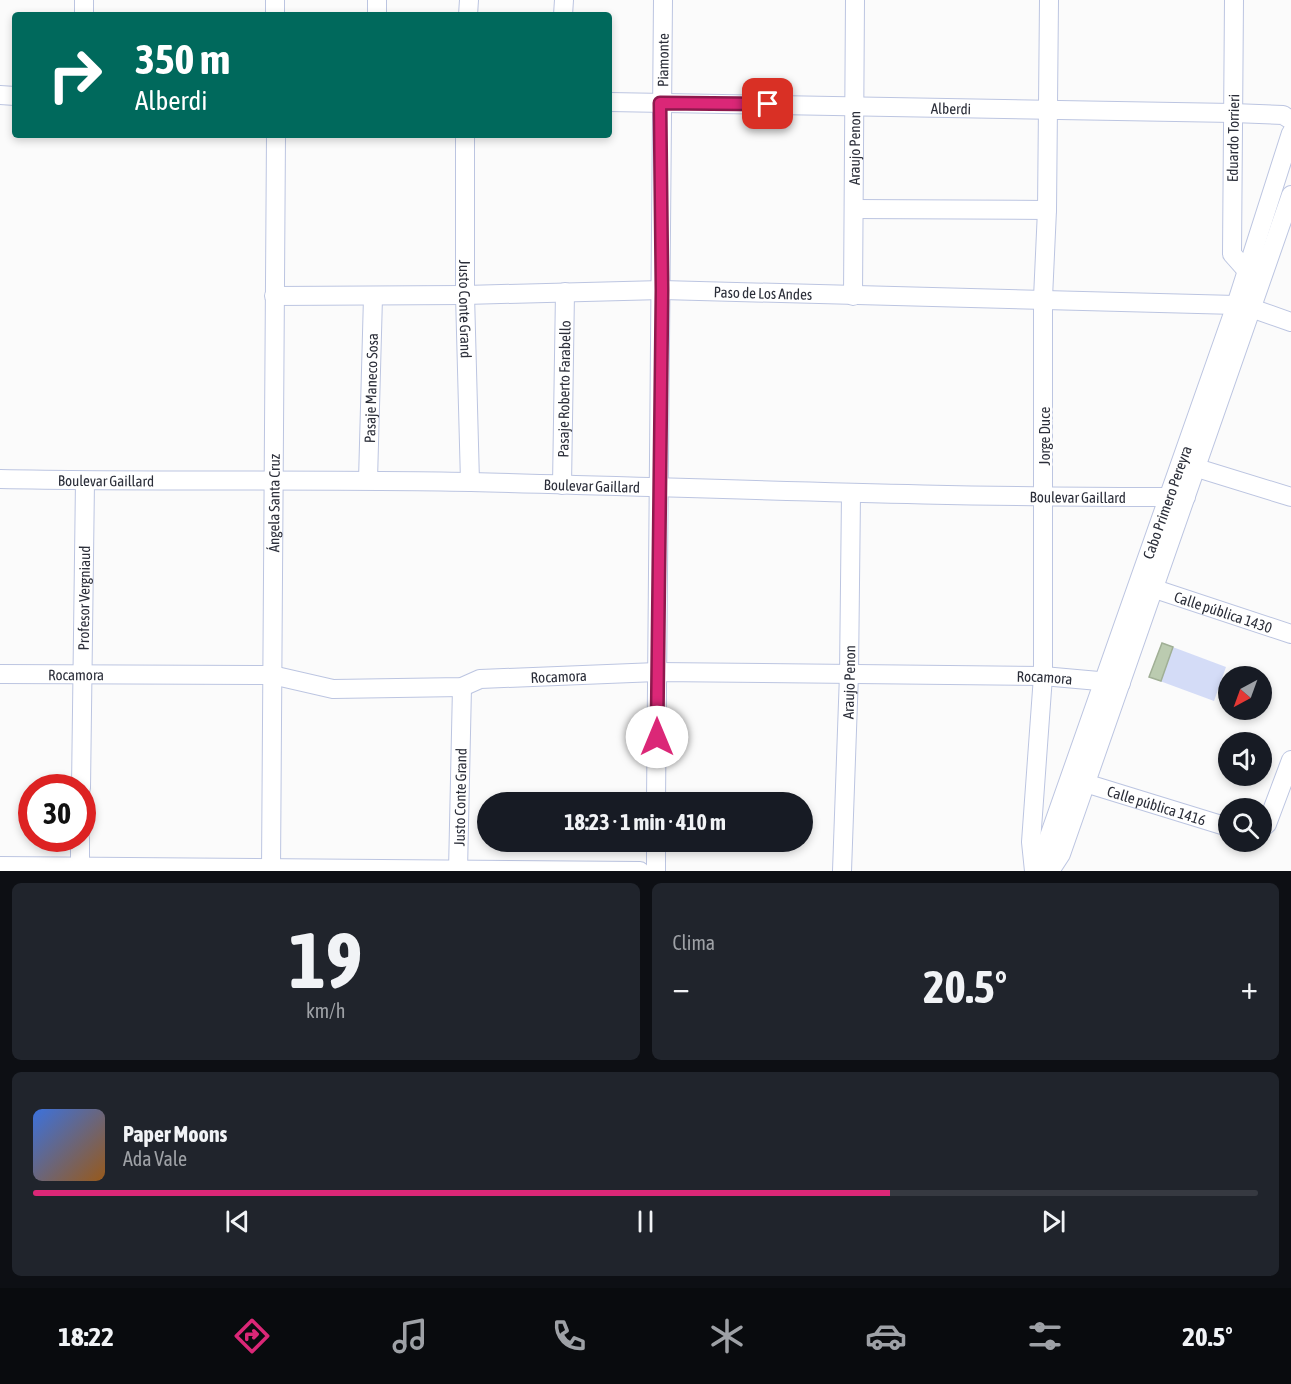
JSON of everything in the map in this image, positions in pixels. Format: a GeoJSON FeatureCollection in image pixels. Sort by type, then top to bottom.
{"type":"FeatureCollection","features":[{"type":"Feature","properties":{"kind":"street","name":"Piamonte"},"geometry":{"type":"LineString","coordinates":[[656,792],[662,290],[660,103],[663,0]]}},
{"type":"Feature","properties":{"kind":"street","name":"Araujo Penon"},"geometry":{"type":"LineString","coordinates":[[853,296],[855,0]]}},
{"type":"Feature","properties":{"kind":"street","name":"Jorge Duce"},"geometry":{"type":"LineString","coordinates":[[1035,871],[1032,842],[1043,676],[1043,298],[1047,210],[1049,0]]}},
{"type":"Feature","properties":{"kind":"street","name":"Eduardo Torrieri"},"geometry":{"type":"LineString","coordinates":[[1234,0],[1232,254],[1246,270]]}},
{"type":"Feature","properties":{"kind":"street","name":"Alberdi"},"geometry":{"type":"LineString","coordinates":[[612,102],[1233,113],[1283,115],[1291,120]]}},
{"type":"Feature","properties":{"kind":"street","name":"Cabo Primero Pereyra"},"geometry":{"type":"LineString","coordinates":[[1243,306],[1246,270],[1291,134]]}},
{"type":"Feature","properties":{"kind":"street","name":"Ángela Santa Cruz"},"geometry":{"type":"LineString","coordinates":[[271,870],[276,138]]}},
{"type":"Feature","properties":{"kind":"street","name":"Justo Conte Grand"},"geometry":{"type":"LineString","coordinates":[[465,138],[465,295],[470,482]]}},
{"type":"Feature","properties":{"kind":"street","name":"Cabo Primero Pereyra"},"geometry":{"type":"LineString","coordinates":[[1050,871],[1061,854],[1085,783],[1113,681],[1243,306],[1291,195]]}},
{"type":"Feature","properties":{"kind":"street"},"geometry":{"type":"LineString","coordinates":[[854,209],[1047,210]]}},
{"type":"Feature","properties":{"kind":"street","name":"Paso de Los Andes"},"geometry":{"type":"LineString","coordinates":[[274,296],[372,297],[662,290],[853,296],[1043,298],[1243,306],[1291,322]]}},
{"type":"Feature","properties":{"kind":"street","name":"Pasaje Roberto Farabello"},"geometry":{"type":"LineString","coordinates":[[562,485],[565,292]]}},
{"type":"Feature","properties":{"kind":"street","name":"Pasaje Maneco Sosa"},"geometry":{"type":"LineString","coordinates":[[368,480],[372,297]]}},
{"type":"Feature","properties":{"kind":"street"},"geometry":{"type":"LineString","coordinates":[[1188,465],[1291,497]]}},
{"type":"Feature","properties":{"kind":"street","name":"Boulevar Gaillard"},"geometry":{"type":"LineString","coordinates":[[0,478],[368,480],[659,486],[851,494],[1177,497]]}},
{"type":"Feature","properties":{"kind":"street","name":"Profesor Vergniaud"},"geometry":{"type":"LineString","coordinates":[[81,774],[85,480]]}},
{"type":"Feature","properties":{"kind":"street","name":"Araujo Penon"},"geometry":{"type":"LineString","coordinates":[[843,871],[849,674],[851,494]]}},
{"type":"Feature","properties":{"kind":"street","name":"Cabo Primero Pereyra"},"geometry":{"type":"LineString","coordinates":[[1041,871],[1045,848],[1113,681],[1155,589],[1177,497]]}},
{"type":"Feature","properties":{"kind":"street","name":"Calle pública 1430"},"geometry":{"type":"LineString","coordinates":[[1155,589],[1291,634]]}},
{"type":"Feature","properties":{"kind":"street","name":"Rocamora"},"geometry":{"type":"LineString","coordinates":[[0,674],[272,675],[333,689],[462,687],[480,679],[657,672],[1043,676],[1113,681]]}},
{"type":"Feature","properties":{"kind":"street","name":"Justo Conte Grand"},"geometry":{"type":"LineString","coordinates":[[458,870],[462,687]]}},
{"type":"Feature","properties":{"kind":"street"},"geometry":{"type":"LineString","coordinates":[[1272,810],[1291,759]]}},
{"type":"Feature","properties":{"kind":"street","name":"Calle pública 1416"},"geometry":{"type":"LineString","coordinates":[[1085,783],[1218,824]]}},
{"type":"Feature","properties":{"kind":"street"},"geometry":{"type":"LineString","coordinates":[[80,852],[80,869]]}},
{"type":"Feature","properties":{"kind":"street"},"geometry":{"type":"LineString","coordinates":[[656,852],[656,871]]}},
{"type":"Feature","properties":{"kind":"street"},"geometry":{"type":"LineString","coordinates":[[0,866],[80,869],[640,871]]}},
{"type":"Feature","properties":{"kind":"shaded area"},"geometry":{"type":"Polygon","coordinates":[[[1162,643],[1223,666],[1218,666],[1218,690],[1214,701],[1149,677],[1162,643]]]}},
{"type":"Feature","properties":{"kind":"building"},"geometry":{"type":"Polygon","coordinates":[[[1162,643],[1173,647],[1161,681],[1149,677],[1162,643]]]}},
{"type":"Feature","properties":{"kind":"route"},"geometry":{"type":"LineString","coordinates":[[657,737],[662,290],[660,103],[768,104]]}}]}
